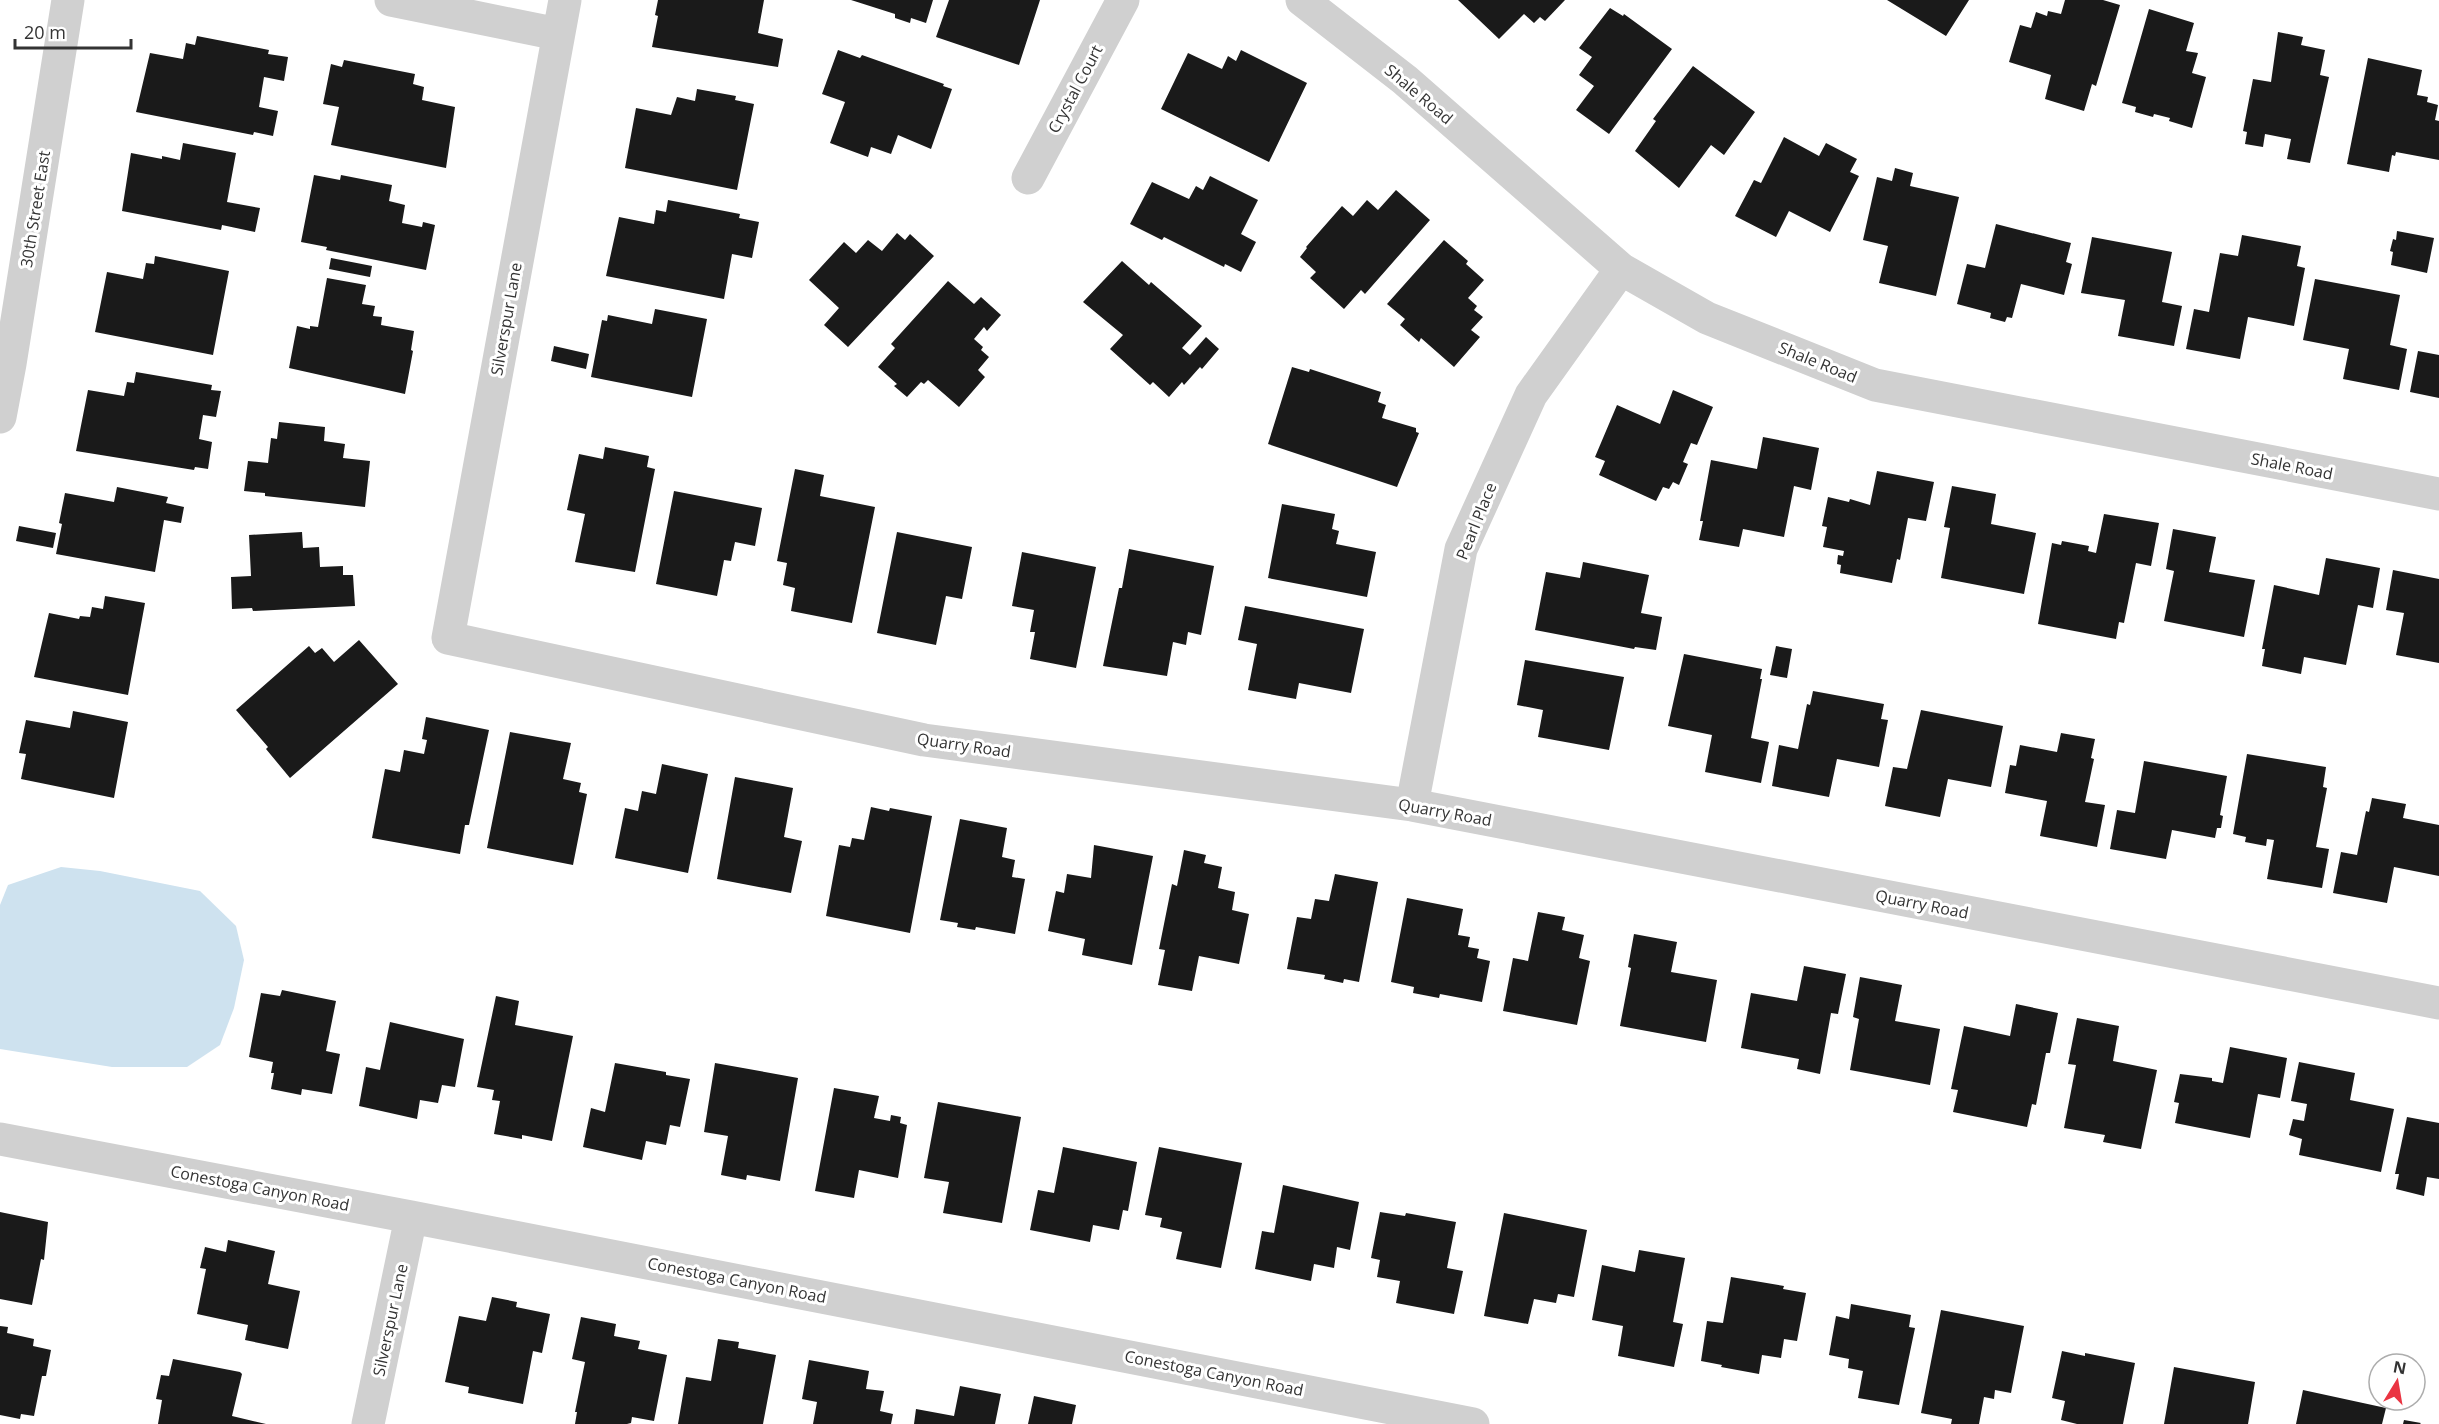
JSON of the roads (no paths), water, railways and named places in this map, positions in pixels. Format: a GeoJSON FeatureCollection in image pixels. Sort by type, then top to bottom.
{"type":"FeatureCollection","features":[{"type":"Feature","properties":{"kind":"street","name":"30th Street East"},"geometry":{"type":"LineString","coordinates":[[0,417],[5,363],[68,0]]}},
{"type":"Feature","properties":{"kind":"street"},"geometry":{"type":"LineString","coordinates":[[391,0],[558,34]]}},
{"type":"Feature","properties":{"kind":"street","name":"Silverspur Lane"},"geometry":{"type":"LineString","coordinates":[[448,638],[565,0]]}},
{"type":"Feature","properties":{"kind":"street","name":"Crystal Court"},"geometry":{"type":"LineString","coordinates":[[1028,178],[1123,0]]}},
{"type":"Feature","properties":{"kind":"street","name":"Shale Road"},"geometry":{"type":"LineString","coordinates":[[1302,0],[1405,81],[1621,269],[1707,318],[1875,385],[2439,494]]}},
{"type":"Feature","properties":{"kind":"street","name":"Pearl Place"},"geometry":{"type":"LineString","coordinates":[[1412,805],[1461,549],[1531,395],[1621,269]]}},
{"type":"Feature","properties":{"kind":"street","name":"Quarry Road"},"geometry":{"type":"LineString","coordinates":[[448,638],[924,740],[1412,805],[2439,1003]]}},
{"type":"Feature","properties":{"kind":"street","name":"Conestoga Canyon Road"},"geometry":{"type":"LineString","coordinates":[[0,1139],[1473,1424]]}},
{"type":"Feature","properties":{"kind":"street","name":"Silverspur Lane"},"geometry":{"type":"LineString","coordinates":[[368,1424],[411,1217]]}},
{"type":"Feature","properties":{"kind":"water"},"geometry":{"type":"Polygon","coordinates":[[[61,867],[100,871],[200,891],[236,926],[244,960],[234,1008],[220,1045],[187,1067],[112,1067],[0,1049],[0,905],[8,885],[61,867]]]}}]}
